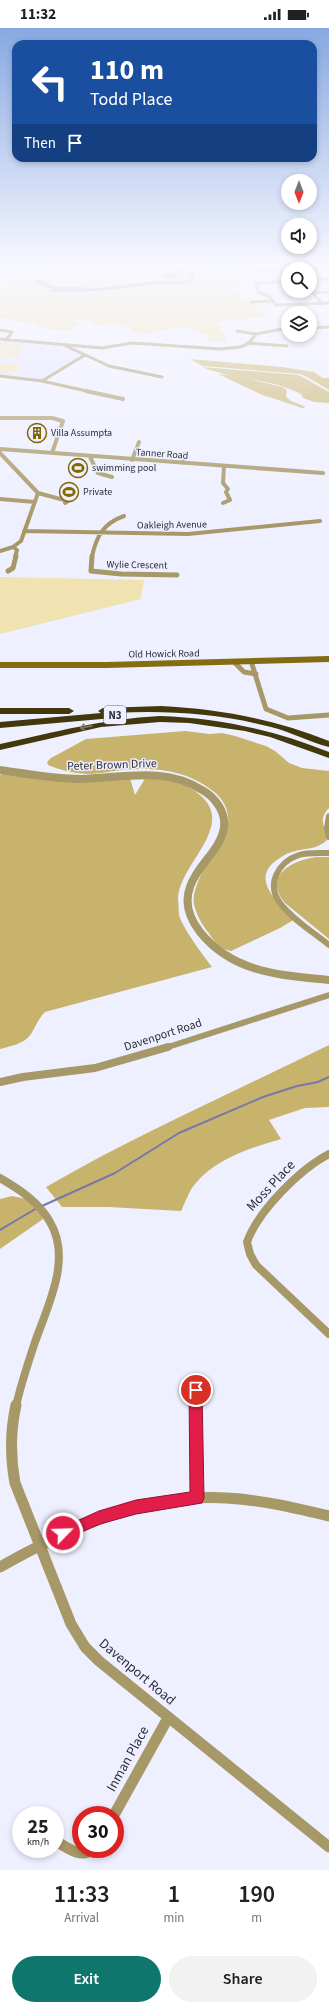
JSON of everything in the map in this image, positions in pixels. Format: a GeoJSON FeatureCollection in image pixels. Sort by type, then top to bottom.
{"type":"FeatureCollection","features":[{"type":"Feature","properties":{"kind":"highway","name":"N3"},"geometry":{"type":"LineString","coordinates":[[0,719],[120,710],[183,709],[244,717],[290,729],[329,744]]}},
{"type":"Feature","properties":{"kind":"highway"},"geometry":{"type":"LineString","coordinates":[[0,710],[40,712],[120,710]]}},
{"type":"Feature","properties":{"kind":"highway","name":"N3"},"geometry":{"type":"LineString","coordinates":[[0,725],[146,714],[175,715],[233,723],[278,733],[329,751]]}},
{"type":"Feature","properties":{"kind":"highway"},"geometry":{"type":"LineString","coordinates":[[0,748],[79,728],[127,721],[184,719],[233,723],[292,740],[329,755]]}},
{"type":"Feature","properties":{"kind":"main road","name":"Old Howick Road"},"geometry":{"type":"LineString","coordinates":[[0,665],[251,662],[329,659]]}},
{"type":"Feature","properties":{"kind":"street"},"geometry":{"type":"LineString","coordinates":[[75,350],[109,366],[162,377]]}},
{"type":"Feature","properties":{"kind":"street"},"geometry":{"type":"LineString","coordinates":[[42,380],[85,355]]}},
{"type":"Feature","properties":{"kind":"street"},"geometry":{"type":"LineString","coordinates":[[0,376],[42,380],[123,399]]}},
{"type":"Feature","properties":{"kind":"street"},"geometry":{"type":"LineString","coordinates":[[0,418],[52,418],[63,421],[64,424],[52,453]]}},
{"type":"Feature","properties":{"kind":"street"},"geometry":{"type":"LineString","coordinates":[[132,460],[139,442]]}},
{"type":"Feature","properties":{"kind":"street","name":"Tanner Road"},"geometry":{"type":"LineString","coordinates":[[0,450],[323,473]]}},
{"type":"Feature","properties":{"kind":"street"},"geometry":{"type":"LineString","coordinates":[[0,453],[34,487],[38,493],[68,501],[65,503]]}},
{"type":"Feature","properties":{"kind":"street"},"geometry":{"type":"LineString","coordinates":[[183,463],[184,454]]}},
{"type":"Feature","properties":{"kind":"street"},"geometry":{"type":"LineString","coordinates":[[90,457],[98,473],[112,477]]}},
{"type":"Feature","properties":{"kind":"street"},"geometry":{"type":"LineString","coordinates":[[223,503],[230,500],[226,492],[228,489],[223,483],[224,466]]}},
{"type":"Feature","properties":{"kind":"street"},"geometry":{"type":"LineString","coordinates":[[0,551],[20,543],[38,493]]}},
{"type":"Feature","properties":{"kind":"street"},"geometry":{"type":"LineString","coordinates":[[0,499],[35,502]]}},
{"type":"Feature","properties":{"kind":"street"},"geometry":{"type":"LineString","coordinates":[[100,533],[109,522],[124,516]]}},
{"type":"Feature","properties":{"kind":"street","name":"Oakleigh Avenue"},"geometry":{"type":"LineString","coordinates":[[24,531],[204,534],[320,521]]}},
{"type":"Feature","properties":{"kind":"street","name":"Wylie Crescent"},"geometry":{"type":"LineString","coordinates":[[100,533],[90,570],[92,572],[177,575]]}},
{"type":"Feature","properties":{"kind":"street"},"geometry":{"type":"LineString","coordinates":[[8,571],[13,568],[17,553],[17,550],[13,547]]}},
{"type":"Feature","properties":{"kind":"street"},"geometry":{"type":"LineString","coordinates":[[234,662],[244,672],[256,674]]}},
{"type":"Feature","properties":{"kind":"street"},"geometry":{"type":"LineString","coordinates":[[251,662],[256,674],[264,707],[271,712],[288,718],[329,715]]}},
{"type":"Feature","properties":{"kind":"street","name":"Peter Brown Drive"},"geometry":{"type":"LineString","coordinates":[[0,770],[80,779],[160,774],[189,782],[206,791],[213,798],[221,811],[224,827],[220,836],[194,875],[190,886],[187,903],[193,923],[204,938],[220,953],[246,967],[274,974],[329,980]]}},
{"type":"Feature","properties":{"kind":"street"},"geometry":{"type":"LineString","coordinates":[[329,816],[327,828],[329,837]]}},
{"type":"Feature","properties":{"kind":"street"},"geometry":{"type":"LineString","coordinates":[[329,853],[305,854],[289,859],[276,872],[273,886],[280,902],[329,945]]}},
{"type":"Feature","properties":{"kind":"street","name":"Davenport Road"},"geometry":{"type":"LineString","coordinates":[[0,1082],[22,1077],[95,1068],[130,1059],[329,995]]}},
{"type":"Feature","properties":{"kind":"street","name":"Moss Place"},"geometry":{"type":"LineString","coordinates":[[329,1154],[315,1161],[258,1219],[249,1233],[247,1243],[251,1258],[256,1265],[329,1334]]}},
{"type":"Feature","properties":{"kind":"street","name":"Davenport Road"},"geometry":{"type":"LineString","coordinates":[[0,1178],[35,1201],[44,1213],[57,1238],[58,1270],[56,1282],[16,1400],[10,1450],[11,1469],[15,1483],[71,1624],[85,1647],[99,1661],[329,1847]]}},
{"type":"Feature","properties":{"kind":"street"},"geometry":{"type":"LineString","coordinates":[[196,1390],[197,1498]]}},
{"type":"Feature","properties":{"kind":"street"},"geometry":{"type":"LineString","coordinates":[[0,1567],[40,1544],[99,1518],[136,1507],[197,1498],[227,1498],[278,1504],[329,1516]]}},
{"type":"Feature","properties":{"kind":"street","name":"Inman Place"},"geometry":{"type":"LineString","coordinates":[[119,1806],[168,1718]]}},
{"type":"Feature","properties":{"kind":"shaded area"},"geometry":{"type":"Polygon","coordinates":[[[0,350],[74,350],[83,355],[42,381],[0,375],[0,350]]]}},
{"type":"Feature","properties":{"kind":"shaded area"},"geometry":{"type":"Polygon","coordinates":[[[0,350],[19,350],[20,357],[0,358],[0,350]]]}},
{"type":"Feature","properties":{"kind":"shaded area"},"geometry":{"type":"Polygon","coordinates":[[[190,359],[282,367],[314,372],[323,378],[329,378],[329,390],[300,374],[203,366],[190,359]]]}},
{"type":"Feature","properties":{"kind":"shaded area"},"geometry":{"type":"Polygon","coordinates":[[[18,363],[20,372],[0,373],[0,364],[18,363]]]}},
{"type":"Feature","properties":{"kind":"shaded area"},"geometry":{"type":"Polygon","coordinates":[[[202,367],[299,375],[329,392],[329,403],[314,402],[303,398],[301,394],[277,385],[226,374],[202,367]]]}},
{"type":"Feature","properties":{"kind":"shaded area"},"geometry":{"type":"Polygon","coordinates":[[[218,374],[236,376],[282,387],[287,390],[286,397],[291,401],[306,407],[302,408],[260,394],[218,374]]]}},
{"type":"Feature","properties":{"kind":"shaded area"},"geometry":{"type":"Polygon","coordinates":[[[0,577],[144,580],[141,599],[0,634],[0,577]]]}},
{"type":"Feature","properties":{"kind":"shaded area"},"geometry":{"type":"Polygon","coordinates":[[[185,731],[210,734],[222,733],[235,736],[266,746],[275,751],[289,763],[302,768],[329,771],[329,808],[323,816],[327,840],[319,846],[284,855],[273,863],[267,870],[267,886],[271,893],[276,901],[295,919],[280,928],[231,951],[223,948],[215,941],[201,923],[194,904],[196,887],[200,877],[227,829],[228,818],[226,808],[221,799],[213,791],[191,778],[169,771],[133,769],[86,774],[57,768],[48,765],[47,762],[51,758],[86,739],[185,731]]]}},
{"type":"Feature","properties":{"kind":"shaded area"},"geometry":{"type":"Polygon","coordinates":[[[0,775],[130,778],[135,795],[146,777],[168,780],[182,784],[200,795],[210,807],[212,820],[209,833],[203,846],[180,886],[178,899],[180,918],[194,943],[212,967],[45,1012],[31,1034],[25,1040],[0,1049],[0,775]]]}},
{"type":"Feature","properties":{"kind":"shaded area"},"geometry":{"type":"Polygon","coordinates":[[[317,857],[329,857],[329,939],[285,903],[279,893],[277,885],[278,877],[290,866],[298,862],[317,857]]]}},
{"type":"Feature","properties":{"kind":"shaded area"},"geometry":{"type":"Polygon","coordinates":[[[329,1045],[329,1107],[305,1108],[269,1120],[281,1139],[246,1150],[213,1167],[203,1175],[193,1187],[181,1211],[108,1207],[62,1207],[46,1187],[151,1131],[329,1045]]]}},
{"type":"Feature","properties":{"kind":"shaded area"},"geometry":{"type":"Polygon","coordinates":[[[12,1196],[26,1199],[46,1217],[0,1249],[0,1199],[12,1196]]]}},
{"type":"Feature","properties":{"kind":"waterway"},"geometry":{"type":"LineString","coordinates":[[42,1206],[115,1173],[179,1133],[263,1097],[297,1086],[318,1082],[329,1077]]}},
{"type":"Feature","properties":{"kind":"waterway"},"geometry":{"type":"LineString","coordinates":[[0,1230],[37,1208]]}},
{"type":"Feature","properties":{"kind":"place","name":"Villa Assumpta"},"geometry":{"type":"Point","coordinates":[37,433]}},
{"type":"Feature","properties":{"kind":"place","name":"swimming pool"},"geometry":{"type":"Point","coordinates":[78,468]}},
{"type":"Feature","properties":{"kind":"place","name":"Private"},"geometry":{"type":"Point","coordinates":[69,492]}},
{"type":"Feature","properties":{"kind":"route"},"geometry":{"type":"LineString","coordinates":[[63,1533],[99,1518],[136,1507],[197,1498],[196,1390]]}}]}
